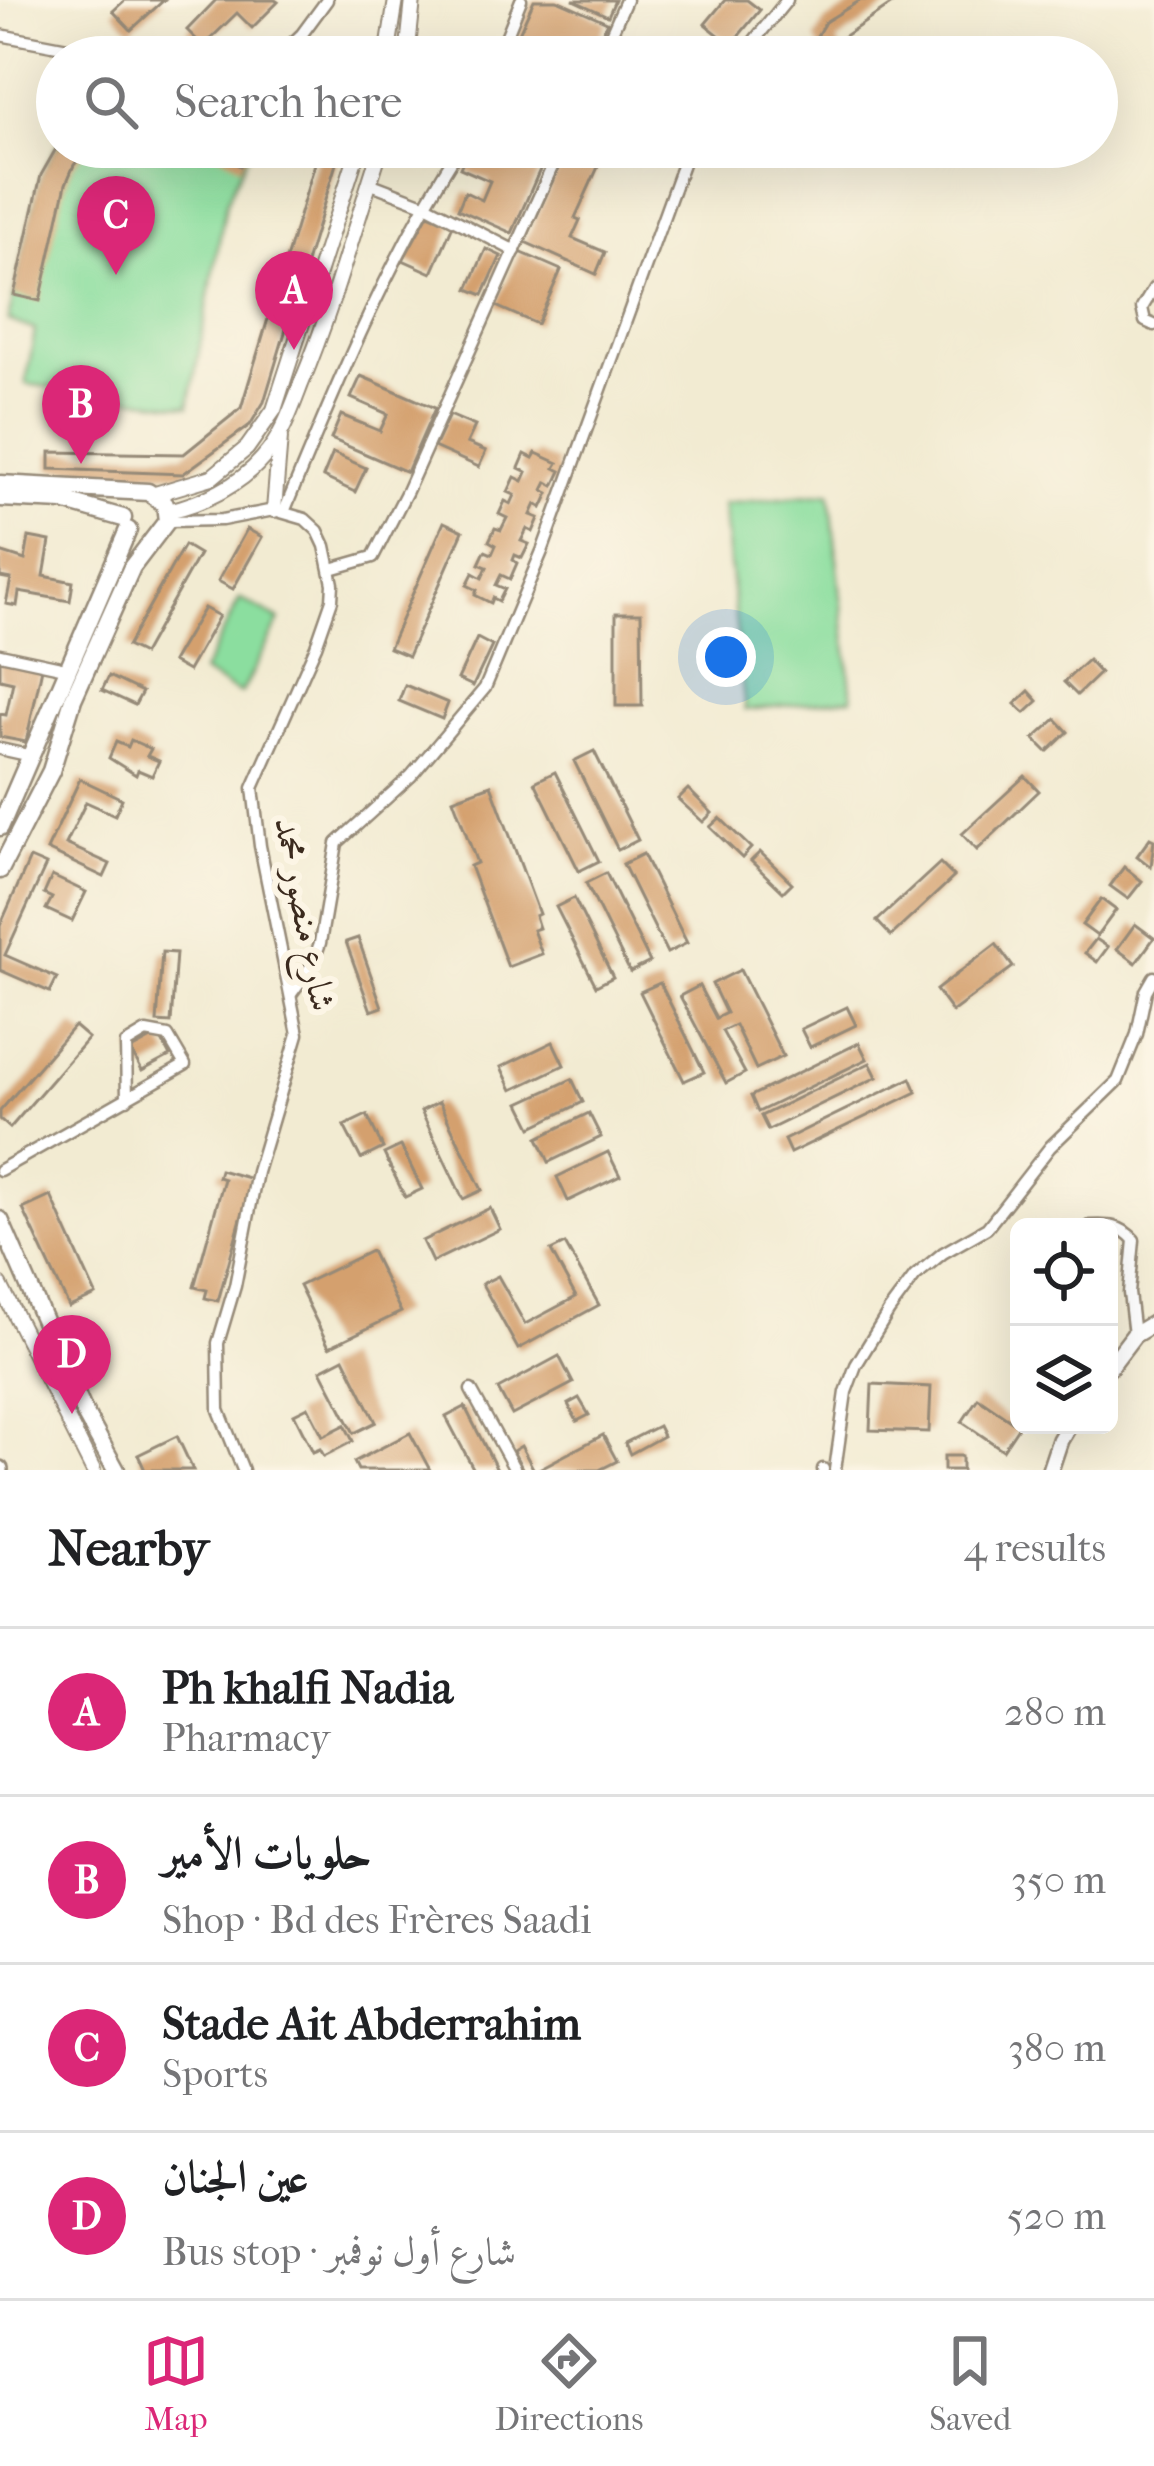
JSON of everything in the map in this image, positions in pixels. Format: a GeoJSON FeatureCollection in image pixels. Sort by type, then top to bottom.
{"type":"FeatureCollection","features":[{"type":"Feature","properties":{"kind":"main road"},"geometry":{"type":"LineString","coordinates":[[0,484],[148,493],[167,516],[132,567],[76,671],[0,827]]}},
{"type":"Feature","properties":{"kind":"main road"},"geometry":{"type":"LineString","coordinates":[[0,870],[51,771],[76,671],[120,551],[128,499],[148,493]]}},
{"type":"Feature","properties":{"kind":"main road"},"geometry":{"type":"LineString","coordinates":[[0,498],[98,509],[140,537],[153,536]]}},
{"type":"Feature","properties":{"kind":"main road"},"geometry":{"type":"LineString","coordinates":[[98,509],[114,528],[120,551]]}},
{"type":"Feature","properties":{"kind":"main road"},"geometry":{"type":"LineString","coordinates":[[0,1220],[83,1410],[116,1470]]}},
{"type":"Feature","properties":{"kind":"main road"},"geometry":{"type":"LineString","coordinates":[[1118,1356],[1134,1335],[1154,1323]]}},
{"type":"Feature","properties":{"kind":"main road"},"geometry":{"type":"LineString","coordinates":[[1050,1470],[1064,1434]]}},
{"type":"Feature","properties":{"kind":"street"},"geometry":{"type":"LineString","coordinates":[[300,36],[327,0]]}},
{"type":"Feature","properties":{"kind":"street"},"geometry":{"type":"LineString","coordinates":[[390,36],[396,0]]}},
{"type":"Feature","properties":{"kind":"street"},"geometry":{"type":"LineString","coordinates":[[409,36],[413,0]]}},
{"type":"Feature","properties":{"kind":"street"},"geometry":{"type":"LineString","coordinates":[[506,36],[521,0]]}},
{"type":"Feature","properties":{"kind":"street"},"geometry":{"type":"LineString","coordinates":[[610,36],[626,0]]}},
{"type":"Feature","properties":{"kind":"street"},"geometry":{"type":"LineString","coordinates":[[758,36],[788,0]]}},
{"type":"Feature","properties":{"kind":"street"},"geometry":{"type":"LineString","coordinates":[[0,35],[36,42]]}},
{"type":"Feature","properties":{"kind":"street"},"geometry":{"type":"LineString","coordinates":[[148,493],[212,477],[247,448],[274,410],[352,168]]}},
{"type":"Feature","properties":{"kind":"street"},"geometry":{"type":"LineString","coordinates":[[167,516],[227,488],[280,437],[312,357],[374,168]]}},
{"type":"Feature","properties":{"kind":"street"},"geometry":{"type":"LineString","coordinates":[[279,511],[424,204],[447,168]]}},
{"type":"Feature","properties":{"kind":"street"},"geometry":{"type":"LineString","coordinates":[[167,516],[222,520],[279,511],[304,519],[318,531],[331,569],[373,557],[552,168]]}},
{"type":"Feature","properties":{"kind":"street"},"geometry":{"type":"LineString","coordinates":[[291,994],[312,965],[320,943],[337,843],[412,776],[485,688],[543,549],[681,168]]}},
{"type":"Feature","properties":{"kind":"street"},"geometry":{"type":"LineString","coordinates":[[369,183],[424,204],[514,251]]}},
{"type":"Feature","properties":{"kind":"street"},"geometry":{"type":"LineString","coordinates":[[1154,287],[1142,308],[1145,321],[1154,325]]}},
{"type":"Feature","properties":{"kind":"street"},"geometry":{"type":"LineString","coordinates":[[279,511],[280,437]]}},
{"type":"Feature","properties":{"kind":"street","name":"شارع منصور محمد"},"geometry":{"type":"LineString","coordinates":[[243,1470],[219,1410],[218,1343],[235,1286],[257,1172],[298,1034],[253,788],[316,646],[332,600],[331,569]]}},
{"type":"Feature","properties":{"kind":"street"},"geometry":{"type":"LineString","coordinates":[[0,654],[76,671]]}},
{"type":"Feature","properties":{"kind":"street"},"geometry":{"type":"LineString","coordinates":[[0,749],[32,756]]}},
{"type":"Feature","properties":{"kind":"street"},"geometry":{"type":"LineString","coordinates":[[835,1470],[846,1392],[856,1365],[890,1311],[915,1276],[943,1253],[987,1228],[1050,1147],[1118,1081],[1154,977]]}},
{"type":"Feature","properties":{"kind":"street"},"geometry":{"type":"LineString","coordinates":[[0,1170],[127,1099],[184,1065],[168,1036],[146,1032],[126,1044],[127,1099]]}},
{"type":"Feature","properties":{"kind":"street"},"geometry":{"type":"LineString","coordinates":[[1118,1227],[1134,1240],[1130,1292],[1134,1335]]}},
{"type":"Feature","properties":{"kind":"street"},"geometry":{"type":"LineString","coordinates":[[0,1285],[93,1470]]}},
{"type":"Feature","properties":{"kind":"street"},"geometry":{"type":"LineString","coordinates":[[470,1390],[515,1470]]}},
{"type":"Feature","properties":{"kind":"green space"},"geometry":{"type":"Polygon","coordinates":[[[45,168],[242,168],[226,203],[189,406],[26,384],[35,330],[8,320],[45,168]]]}},
{"type":"Feature","properties":{"kind":"green space"},"geometry":{"type":"Polygon","coordinates":[[[830,493],[852,698],[745,710],[723,504],[830,493]]]}},
{"type":"Feature","properties":{"kind":"green space"},"geometry":{"type":"Polygon","coordinates":[[[240,599],[280,620],[241,694],[202,673],[240,599]]]}},
{"type":"Feature","properties":{"kind":"building"},"geometry":{"type":"Polygon","coordinates":[[[125,0],[164,0],[131,30],[113,11],[125,0]]]}},
{"type":"Feature","properties":{"kind":"building"},"geometry":{"type":"Polygon","coordinates":[[[216,0],[278,2],[252,28],[237,13],[213,36],[193,36],[187,30],[216,0]]]}},
{"type":"Feature","properties":{"kind":"building"},"geometry":{"type":"Polygon","coordinates":[[[534,0],[557,0],[607,22],[601,36],[518,36],[534,0]]]}},
{"type":"Feature","properties":{"kind":"building"},"geometry":{"type":"Polygon","coordinates":[[[573,0],[615,0],[608,16],[573,0]]]}},
{"type":"Feature","properties":{"kind":"building"},"geometry":{"type":"Polygon","coordinates":[[[725,0],[747,0],[760,10],[738,36],[720,36],[705,24],[725,0]]]}},
{"type":"Feature","properties":{"kind":"building"},"geometry":{"type":"Polygon","coordinates":[[[861,0],[898,0],[844,36],[817,36],[825,22],[861,0]]]}},
{"type":"Feature","properties":{"kind":"building"},"geometry":{"type":"Polygon","coordinates":[[[45,168],[73,168],[40,301],[14,295],[45,168]]]}},
{"type":"Feature","properties":{"kind":"building"},"geometry":{"type":"Polygon","coordinates":[[[314,168],[335,168],[264,402],[250,425],[183,474],[50,469],[50,452],[184,454],[241,408],[314,168]]]}},
{"type":"Feature","properties":{"kind":"building"},"geometry":{"type":"Polygon","coordinates":[[[460,168],[541,168],[512,233],[458,209],[465,192],[482,200],[490,181],[460,168]]]}},
{"type":"Feature","properties":{"kind":"building"},"geometry":{"type":"Polygon","coordinates":[[[558,168],[598,168],[575,218],[580,220],[572,238],[605,252],[596,274],[525,242],[558,168]]]}},
{"type":"Feature","properties":{"kind":"building"},"geometry":{"type":"Polygon","coordinates":[[[428,214],[453,225],[432,273],[403,260],[428,214]]]}},
{"type":"Feature","properties":{"kind":"building"},"geometry":{"type":"Polygon","coordinates":[[[486,249],[501,256],[483,295],[468,289],[486,249]]]}},
{"type":"Feature","properties":{"kind":"building"},"geometry":{"type":"Polygon","coordinates":[[[520,252],[561,270],[537,324],[496,306],[520,252]]]}},
{"type":"Feature","properties":{"kind":"building"},"geometry":{"type":"Polygon","coordinates":[[[361,376],[435,408],[407,472],[331,439],[341,415],[380,431],[388,414],[351,398],[361,376]]]}},
{"type":"Feature","properties":{"kind":"building"},"geometry":{"type":"Polygon","coordinates":[[[449,415],[475,426],[467,443],[486,451],[479,467],[434,447],[449,415]]]}},
{"type":"Feature","properties":{"kind":"building"},"geometry":{"type":"Polygon","coordinates":[[[333,453],[366,468],[355,492],[323,477],[333,453]]]}},
{"type":"Feature","properties":{"kind":"building"},"geometry":{"type":"Polygon","coordinates":[[[536,453],[558,463],[555,468],[561,471],[554,486],[547,482],[543,490],[549,493],[542,508],[536,504],[531,515],[539,518],[533,532],[527,529],[521,541],[529,544],[522,558],[515,555],[510,579],[501,575],[496,585],[505,589],[499,601],[493,598],[491,603],[467,585],[473,573],[482,578],[487,567],[479,564],[485,551],[492,554],[496,545],[489,541],[507,518],[499,514],[505,501],[511,504],[515,495],[508,492],[515,477],[523,481],[527,472],[519,468],[525,454],[533,458],[536,453]]]}},
{"type":"Feature","properties":{"kind":"building"},"geometry":{"type":"Polygon","coordinates":[[[444,522],[463,531],[408,656],[389,648],[444,522]]]}},
{"type":"Feature","properties":{"kind":"building"},"geometry":{"type":"Polygon","coordinates":[[[247,529],[262,537],[233,589],[218,581],[247,529]]]}},
{"type":"Feature","properties":{"kind":"building"},"geometry":{"type":"Polygon","coordinates":[[[29,537],[50,541],[44,576],[73,582],[70,601],[19,592],[17,606],[6,604],[11,579],[0,577],[0,552],[25,560],[29,537]]]}},
{"type":"Feature","properties":{"kind":"building"},"geometry":{"type":"Polygon","coordinates":[[[184,545],[199,554],[143,654],[127,646],[184,545]]]}},
{"type":"Feature","properties":{"kind":"building"},"geometry":{"type":"Polygon","coordinates":[[[204,608],[219,616],[188,671],[172,662],[204,608]]]}},
{"type":"Feature","properties":{"kind":"building"},"geometry":{"type":"Polygon","coordinates":[[[616,613],[641,613],[642,706],[616,706],[616,613]]]}},
{"type":"Feature","properties":{"kind":"building"},"geometry":{"type":"Polygon","coordinates":[[[477,638],[492,646],[473,686],[458,679],[477,638]]]}},
{"type":"Feature","properties":{"kind":"building"},"geometry":{"type":"Polygon","coordinates":[[[0,659],[42,668],[26,742],[0,737],[0,714],[6,715],[13,682],[0,679],[0,659]]]}},
{"type":"Feature","properties":{"kind":"building"},"geometry":{"type":"Polygon","coordinates":[[[1088,660],[1100,673],[1077,695],[1064,682],[1088,660]]]}},
{"type":"Feature","properties":{"kind":"building"},"geometry":{"type":"Polygon","coordinates":[[[109,676],[142,692],[135,705],[102,690],[109,676]]]}},
{"type":"Feature","properties":{"kind":"building"},"geometry":{"type":"Polygon","coordinates":[[[405,685],[448,703],[442,719],[399,701],[405,685]]]}},
{"type":"Feature","properties":{"kind":"building"},"geometry":{"type":"Polygon","coordinates":[[[1029,691],[1038,701],[1025,713],[1015,704],[1029,691]]]}},
{"type":"Feature","properties":{"kind":"building"},"geometry":{"type":"Polygon","coordinates":[[[1056,719],[1068,732],[1047,752],[1034,739],[1056,719]]]}},
{"type":"Feature","properties":{"kind":"building"},"geometry":{"type":"Polygon","coordinates":[[[131,740],[151,749],[147,756],[159,761],[152,776],[138,770],[136,775],[109,758],[116,742],[128,747],[131,740]]]}},
{"type":"Feature","properties":{"kind":"building"},"geometry":{"type":"Polygon","coordinates":[[[594,751],[638,840],[618,850],[574,761],[594,751]]]}},
{"type":"Feature","properties":{"kind":"building"},"geometry":{"type":"Polygon","coordinates":[[[555,772],[599,861],[579,871],[535,782],[555,772]]]}},
{"type":"Feature","properties":{"kind":"building"},"geometry":{"type":"Polygon","coordinates":[[[1025,776],[1039,791],[977,850],[962,834],[1025,776]]]}},
{"type":"Feature","properties":{"kind":"building"},"geometry":{"type":"Polygon","coordinates":[[[80,779],[122,799],[115,815],[86,802],[66,844],[110,864],[104,877],[47,850],[80,779]]]}},
{"type":"Feature","properties":{"kind":"building"},"geometry":{"type":"Polygon","coordinates":[[[491,785],[539,914],[535,916],[539,928],[533,930],[542,954],[508,967],[470,866],[477,863],[453,799],[491,785]]]}},
{"type":"Feature","properties":{"kind":"building"},"geometry":{"type":"Polygon","coordinates":[[[688,789],[712,813],[703,822],[678,799],[688,789]]]}},
{"type":"Feature","properties":{"kind":"building"},"geometry":{"type":"Polygon","coordinates":[[[720,818],[751,848],[742,858],[710,827],[720,818]]]}},
{"type":"Feature","properties":{"kind":"building"},"geometry":{"type":"Polygon","coordinates":[[[1150,838],[1154,840],[1151,867],[1137,856],[1150,838]]]}},
{"type":"Feature","properties":{"kind":"building"},"geometry":{"type":"Polygon","coordinates":[[[760,852],[792,883],[783,892],[751,861],[760,852]]]}},
{"type":"Feature","properties":{"kind":"building"},"geometry":{"type":"Polygon","coordinates":[[[643,854],[687,943],[667,953],[623,864],[643,854]]]}},
{"type":"Feature","properties":{"kind":"building"},"geometry":{"type":"Polygon","coordinates":[[[30,858],[46,865],[5,955],[57,978],[50,992],[0,970],[0,926],[30,858]]]}},
{"type":"Feature","properties":{"kind":"building"},"geometry":{"type":"Polygon","coordinates":[[[940,863],[954,877],[891,936],[877,921],[940,863]]]}},
{"type":"Feature","properties":{"kind":"building"},"geometry":{"type":"Polygon","coordinates":[[[1124,867],[1142,881],[1128,899],[1110,886],[1124,867]]]}},
{"type":"Feature","properties":{"kind":"building"},"geometry":{"type":"Polygon","coordinates":[[[606,873],[650,962],[630,972],[586,883],[606,873]]]}},
{"type":"Feature","properties":{"kind":"building"},"geometry":{"type":"Polygon","coordinates":[[[52,876],[86,892],[72,921],[46,909],[52,898],[44,894],[52,876]]]}},
{"type":"Feature","properties":{"kind":"building"},"geometry":{"type":"Polygon","coordinates":[[[574,898],[613,977],[596,986],[556,907],[574,898]]]}},
{"type":"Feature","properties":{"kind":"building"},"geometry":{"type":"Polygon","coordinates":[[[1101,899],[1116,910],[1097,936],[1082,925],[1101,899]]]}},
{"type":"Feature","properties":{"kind":"building"},"geometry":{"type":"Polygon","coordinates":[[[1135,924],[1154,938],[1136,963],[1117,949],[1135,924]]]}},
{"type":"Feature","properties":{"kind":"building"},"geometry":{"type":"Polygon","coordinates":[[[358,938],[382,1007],[371,1011],[346,942],[358,938]]]}},
{"type":"Feature","properties":{"kind":"building"},"geometry":{"type":"Polygon","coordinates":[[[1096,939],[1108,947],[1097,962],[1085,953],[1096,939]]]}},
{"type":"Feature","properties":{"kind":"building"},"geometry":{"type":"Polygon","coordinates":[[[996,944],[1013,967],[952,1012],[936,990],[996,944]]]}},
{"type":"Feature","properties":{"kind":"building"},"geometry":{"type":"Polygon","coordinates":[[[162,952],[176,953],[171,1023],[157,1022],[162,952]]]}},
{"type":"Feature","properties":{"kind":"building"},"geometry":{"type":"Polygon","coordinates":[[[740,970],[783,1056],[756,1069],[735,1025],[722,1031],[745,1073],[726,1083],[680,996],[699,986],[716,1018],[726,1013],[712,984],[740,970]]]}},
{"type":"Feature","properties":{"kind":"building"},"geometry":{"type":"Polygon","coordinates":[[[660,983],[704,1072],[684,1081],[640,992],[660,983]]]}},
{"type":"Feature","properties":{"kind":"building"},"geometry":{"type":"Polygon","coordinates":[[[847,1007],[856,1025],[810,1047],[801,1029],[847,1007]]]}},
{"type":"Feature","properties":{"kind":"building"},"geometry":{"type":"Polygon","coordinates":[[[74,1026],[88,1038],[10,1128],[0,1119],[0,1111],[74,1026]]]}},
{"type":"Feature","properties":{"kind":"building"},"geometry":{"type":"Polygon","coordinates":[[[159,1035],[170,1056],[142,1071],[131,1050],[159,1035]]]}},
{"type":"Feature","properties":{"kind":"building"},"geometry":{"type":"Polygon","coordinates":[[[553,1042],[564,1065],[512,1090],[501,1067],[553,1042]]]}},
{"type":"Feature","properties":{"kind":"building"},"geometry":{"type":"Polygon","coordinates":[[[859,1043],[867,1059],[758,1112],[751,1096],[859,1043]]]}},
{"type":"Feature","properties":{"kind":"building"},"geometry":{"type":"Polygon","coordinates":[[[870,1063],[877,1077],[768,1130],[761,1116],[870,1063]]]}},
{"type":"Feature","properties":{"kind":"building"},"geometry":{"type":"Polygon","coordinates":[[[911,1078],[917,1092],[790,1153],[784,1140],[911,1078]]]}},
{"type":"Feature","properties":{"kind":"building"},"geometry":{"type":"Polygon","coordinates":[[[572,1079],[583,1102],[532,1127],[520,1103],[572,1079]]]}},
{"type":"Feature","properties":{"kind":"building"},"geometry":{"type":"Polygon","coordinates":[[[439,1102],[482,1190],[463,1199],[421,1111],[439,1102]]]}},
{"type":"Feature","properties":{"kind":"building"},"geometry":{"type":"Polygon","coordinates":[[[589,1113],[601,1137],[549,1162],[538,1138],[589,1113]]]}},
{"type":"Feature","properties":{"kind":"building"},"geometry":{"type":"Polygon","coordinates":[[[367,1115],[383,1148],[361,1159],[344,1126],[367,1115]]]}},
{"type":"Feature","properties":{"kind":"building"},"geometry":{"type":"Polygon","coordinates":[[[401,1146],[422,1189],[405,1197],[384,1154],[401,1146]]]}},
{"type":"Feature","properties":{"kind":"building"},"geometry":{"type":"Polygon","coordinates":[[[608,1152],[620,1176],[568,1201],[557,1177],[608,1152]]]}},
{"type":"Feature","properties":{"kind":"building"},"geometry":{"type":"Polygon","coordinates":[[[220,1170],[252,1179],[218,1301],[205,1298],[207,1290],[194,1287],[224,1179],[218,1177],[220,1170]]]}},
{"type":"Feature","properties":{"kind":"building"},"geometry":{"type":"Polygon","coordinates":[[[51,1196],[96,1295],[69,1307],[23,1209],[51,1196]]]}},
{"type":"Feature","properties":{"kind":"building"},"geometry":{"type":"Polygon","coordinates":[[[490,1208],[500,1229],[432,1262],[422,1241],[490,1208]]]}},
{"type":"Feature","properties":{"kind":"building"},"geometry":{"type":"Polygon","coordinates":[[[565,1244],[599,1305],[518,1349],[482,1284],[498,1276],[525,1324],[576,1297],[551,1251],[565,1244]]]}},
{"type":"Feature","properties":{"kind":"building"},"geometry":{"type":"Polygon","coordinates":[[[371,1251],[401,1312],[329,1347],[299,1286],[371,1251]]]}},
{"type":"Feature","properties":{"kind":"building"},"geometry":{"type":"Polygon","coordinates":[[[559,1356],[573,1383],[512,1415],[498,1389],[559,1356]]]}},
{"type":"Feature","properties":{"kind":"building"},"geometry":{"type":"Polygon","coordinates":[[[344,1358],[376,1422],[354,1433],[321,1370],[344,1358]]]}},
{"type":"Feature","properties":{"kind":"building"},"geometry":{"type":"Polygon","coordinates":[[[872,1384],[931,1387],[929,1432],[870,1430],[872,1384]]]}},
{"type":"Feature","properties":{"kind":"building"},"geometry":{"type":"Polygon","coordinates":[[[579,1398],[589,1415],[577,1421],[568,1404],[579,1398]]]}},
{"type":"Feature","properties":{"kind":"building"},"geometry":{"type":"Polygon","coordinates":[[[978,1398],[1010,1420],[1014,1434],[1003,1450],[962,1422],[978,1398]]]}},
{"type":"Feature","properties":{"kind":"building"},"geometry":{"type":"Polygon","coordinates":[[[308,1407],[323,1436],[345,1425],[353,1441],[324,1456],[320,1449],[313,1452],[294,1414],[308,1407]]]}},
{"type":"Feature","properties":{"kind":"building"},"geometry":{"type":"Polygon","coordinates":[[[465,1407],[497,1470],[474,1470],[446,1417],[465,1407]]]}},
{"type":"Feature","properties":{"kind":"building"},"geometry":{"type":"Polygon","coordinates":[[[658,1426],[663,1436],[630,1454],[625,1443],[658,1426]]]}},
{"type":"Feature","properties":{"kind":"building"},"geometry":{"type":"Polygon","coordinates":[[[410,1433],[430,1470],[358,1470],[354,1462],[410,1433]]]}},
{"type":"Feature","properties":{"kind":"building"},"geometry":{"type":"Polygon","coordinates":[[[603,1435],[617,1461],[599,1470],[537,1470],[603,1435]]]}},
{"type":"Feature","properties":{"kind":"building"},"geometry":{"type":"Polygon","coordinates":[[[177,1436],[193,1470],[145,1470],[138,1455],[177,1436]]]}},
{"type":"Feature","properties":{"kind":"building"},"geometry":{"type":"Polygon","coordinates":[[[521,1446],[534,1470],[523,1470],[513,1451],[521,1446]]]}},
{"type":"Feature","properties":{"kind":"building"},"geometry":{"type":"Polygon","coordinates":[[[944,1456],[962,1456],[962,1470],[944,1470],[944,1456]]]}},
{"type":"Feature","properties":{"kind":"place","name":"Stade Ait Abderrahim"},"geometry":{"type":"Point","coordinates":[116,275]}},
{"type":"Feature","properties":{"kind":"place","name":"Ph khalfi Nadia"},"geometry":{"type":"Point","coordinates":[294,350]}},
{"type":"Feature","properties":{"kind":"place","name":"حلويات الأمير"},"geometry":{"type":"Point","coordinates":[81,464]}},
{"type":"Feature","properties":{"kind":"place","name":"عين الجنان"},"geometry":{"type":"Point","coordinates":[72,1414]}}]}
